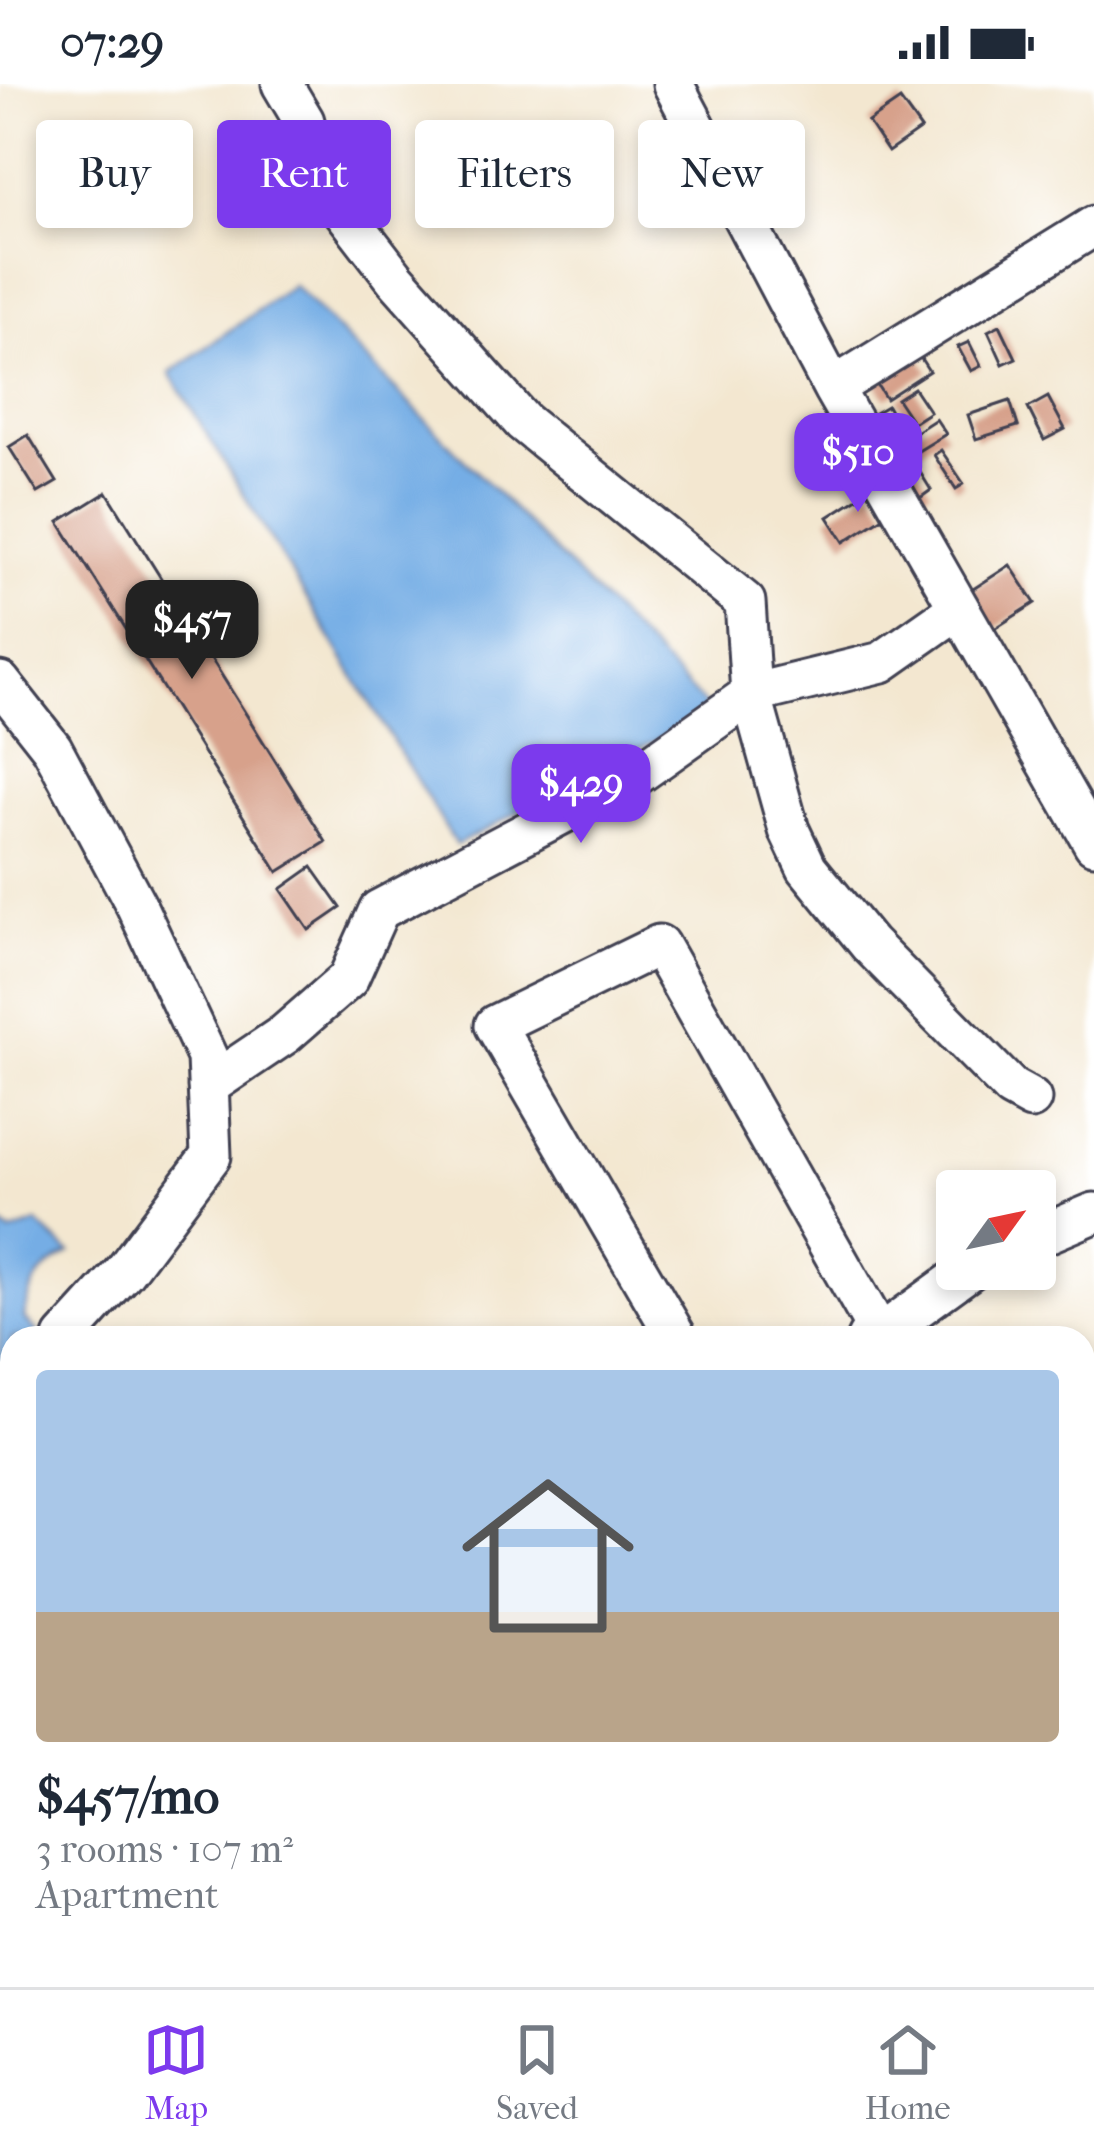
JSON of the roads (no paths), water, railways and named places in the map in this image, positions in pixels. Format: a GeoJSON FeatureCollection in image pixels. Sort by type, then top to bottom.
{"type":"FeatureCollection","features":[{"type":"Feature","properties":{"kind":"street"},"geometry":{"type":"LineString","coordinates":[[282,84],[304,121],[311,170],[396,279],[523,422],[745,602],[751,694],[789,830],[807,868],[869,944],[1011,1088],[1031,1099]]}},
{"type":"Feature","properties":{"kind":"street"},"geometry":{"type":"LineString","coordinates":[[673,84],[833,388],[1094,844]]}},
{"type":"Feature","properties":{"kind":"street"},"geometry":{"type":"LineString","coordinates":[[833,388],[1094,226]]}},
{"type":"Feature","properties":{"kind":"street"},"geometry":{"type":"LineString","coordinates":[[208,1086],[285,1034],[348,979],[379,910],[638,774],[751,694],[883,662],[959,608]]}},
{"type":"Feature","properties":{"kind":"street"},"geometry":{"type":"LineString","coordinates":[[0,682],[52,748],[136,905],[207,1057],[212,1156],[124,1272],[75,1326]]}},
{"type":"Feature","properties":{"kind":"street"},"geometry":{"type":"LineString","coordinates":[[670,1326],[495,1025],[658,945],[868,1326]]}},
{"type":"Feature","properties":{"kind":"street"},"geometry":{"type":"LineString","coordinates":[[1056,1229],[1094,1213]]}},
{"type":"Feature","properties":{"kind":"street"},"geometry":{"type":"LineString","coordinates":[[887,1326],[940,1290]]}},
{"type":"Feature","properties":{"kind":"water"},"geometry":{"type":"Polygon","coordinates":[[[293,285],[711,711],[456,845],[170,373],[293,285]]]}},
{"type":"Feature","properties":{"kind":"water"},"geometry":{"type":"Polygon","coordinates":[[[37,1223],[70,1253],[38,1279],[24,1318],[32,1326],[0,1326],[0,1224],[11,1233],[37,1223]]]}}]}
